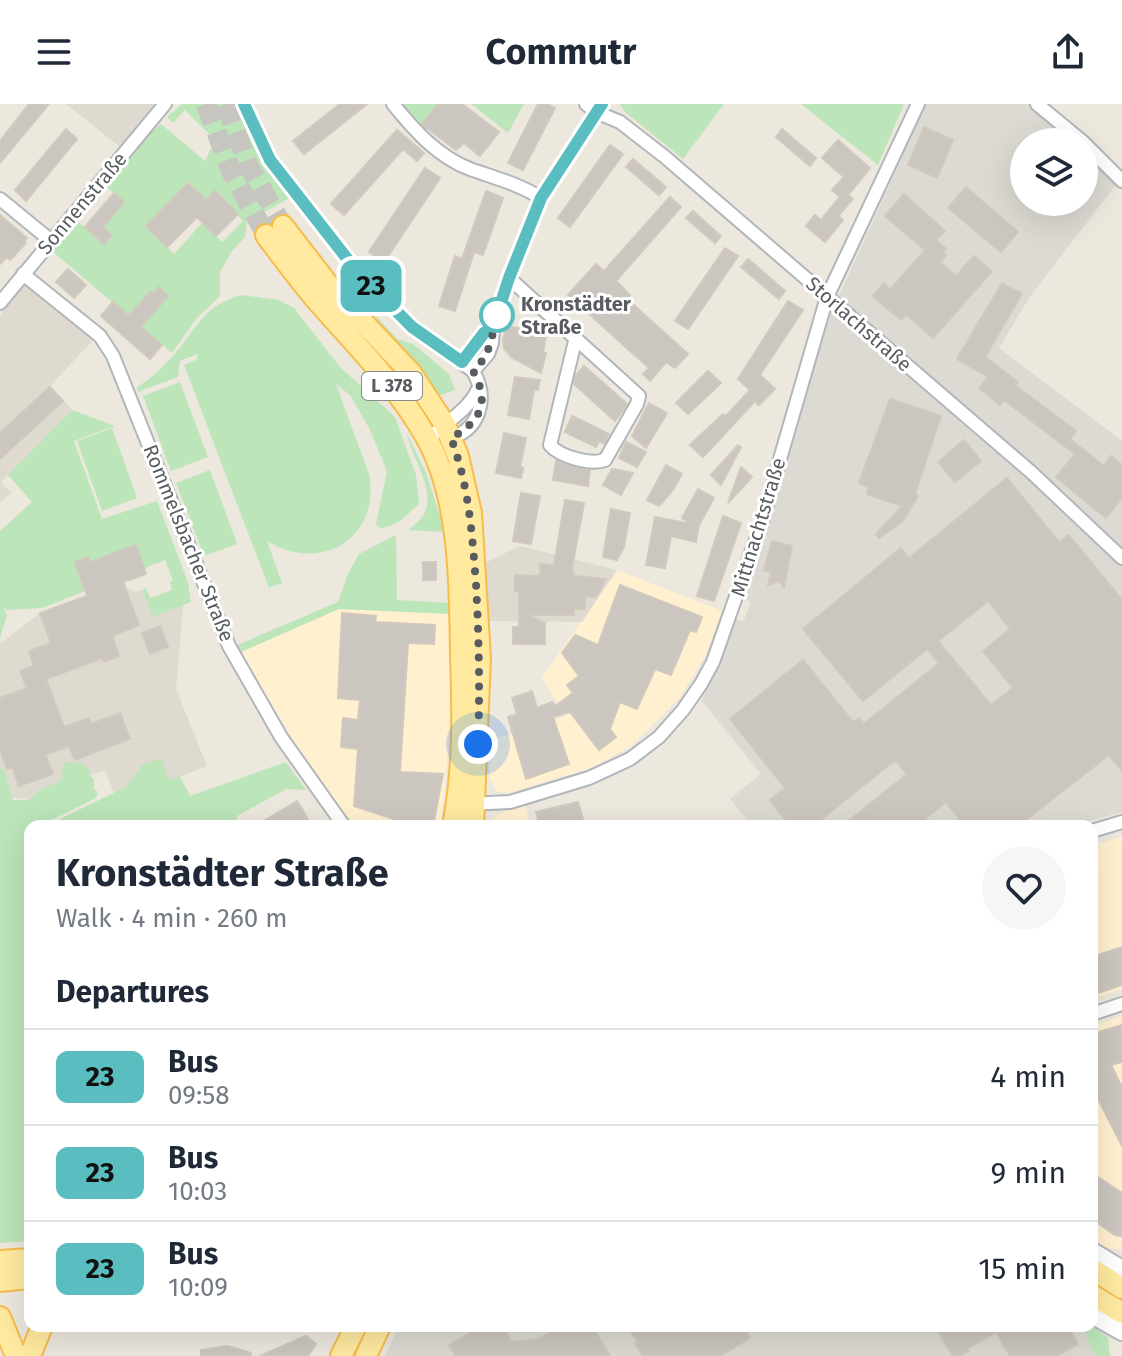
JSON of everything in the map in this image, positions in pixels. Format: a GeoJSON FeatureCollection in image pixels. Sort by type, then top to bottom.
{"type":"FeatureCollection","features":[{"type":"Feature","properties":{"kind":"main road","name":"L 378"},"geometry":{"type":"LineString","coordinates":[[274,231],[411,373],[448,431],[465,481],[473,539],[480,658],[462,812],[459,553],[441,474],[428,440],[391,384],[301,282],[274,231]]}},
{"type":"Feature","properties":{"kind":"main road"},"geometry":{"type":"LineString","coordinates":[[0,1266],[24,1260]]}},
{"type":"Feature","properties":{"kind":"main road"},"geometry":{"type":"LineString","coordinates":[[0,1266],[24,1276]]}},
{"type":"Feature","properties":{"kind":"main road"},"geometry":{"type":"LineString","coordinates":[[1112,1267],[1122,1288]]}},
{"type":"Feature","properties":{"kind":"main road"},"geometry":{"type":"LineString","coordinates":[[1098,1299],[1122,1313]]}},
{"type":"Feature","properties":{"kind":"main road"},"geometry":{"type":"LineString","coordinates":[[0,1317],[16,1356]]}},
{"type":"Feature","properties":{"kind":"main road"},"geometry":{"type":"LineString","coordinates":[[1098,1318],[1122,1331]]}},
{"type":"Feature","properties":{"kind":"main road"},"geometry":{"type":"LineString","coordinates":[[30,1356],[40,1332]]}},
{"type":"Feature","properties":{"kind":"main road"},"geometry":{"type":"LineString","coordinates":[[341,1356],[353,1332]]}},
{"type":"Feature","properties":{"kind":"main road"},"geometry":{"type":"LineString","coordinates":[[366,1356],[377,1332]]}},
{"type":"Feature","properties":{"kind":"street","name":"Sonnenstraße"},"geometry":{"type":"LineString","coordinates":[[0,303],[165,104]]}},
{"type":"Feature","properties":{"kind":"street"},"geometry":{"type":"LineString","coordinates":[[244,104],[270,160],[356,270],[412,327],[473,371],[479,386],[481,405],[478,418],[467,430],[448,431],[428,440]]}},
{"type":"Feature","properties":{"kind":"street"},"geometry":{"type":"LineString","coordinates":[[393,104],[413,128],[444,156],[541,198]]}},
{"type":"Feature","properties":{"kind":"street","name":"Mittnachtstraße"},"geometry":{"type":"LineString","coordinates":[[462,812],[510,802],[589,778],[630,759],[659,737],[683,710],[713,662],[760,528],[827,297],[918,104]]}},
{"type":"Feature","properties":{"kind":"street"},"geometry":{"type":"LineString","coordinates":[[1037,104],[1066,128]]}},
{"type":"Feature","properties":{"kind":"street"},"geometry":{"type":"LineString","coordinates":[[473,371],[488,354],[509,278],[541,198],[595,107]]}},
{"type":"Feature","properties":{"kind":"street","name":"Storlachstraße"},"geometry":{"type":"LineString","coordinates":[[595,107],[665,157],[1031,472],[1122,558]]}},
{"type":"Feature","properties":{"kind":"street"},"geometry":{"type":"LineString","coordinates":[[1098,157],[1122,181]]}},
{"type":"Feature","properties":{"kind":"street"},"geometry":{"type":"LineString","coordinates":[[0,199],[50,240]]}},
{"type":"Feature","properties":{"kind":"street","name":"Rommelsbacher Straße"},"geometry":{"type":"LineString","coordinates":[[23,274],[100,336],[113,356],[229,646],[281,737],[340,820]]}},
{"type":"Feature","properties":{"kind":"street"},"geometry":{"type":"LineString","coordinates":[[509,278],[576,337],[639,396],[605,460],[597,463],[555,451],[550,445],[576,337]]}},
{"type":"Feature","properties":{"kind":"street"},"geometry":{"type":"LineString","coordinates":[[462,362],[484,333],[493,327]]}},
{"type":"Feature","properties":{"kind":"street"},"geometry":{"type":"LineString","coordinates":[[448,431],[468,407],[479,386]]}},
{"type":"Feature","properties":{"kind":"street"},"geometry":{"type":"LineString","coordinates":[[1098,829],[1122,822]]}},
{"type":"Feature","properties":{"kind":"street"},"geometry":{"type":"LineString","coordinates":[[1098,1012],[1122,1004]]}},
{"type":"Feature","properties":{"kind":"shaded area"},"geometry":{"type":"Polygon","coordinates":[[[66,104],[163,104],[124,150],[66,104]]]}},
{"type":"Feature","properties":{"kind":"shaded area"},"geometry":{"type":"Polygon","coordinates":[[[926,104],[1028,104],[1056,128],[1010,128],[1010,216],[1092,216],[1031,295],[999,348],[1122,441],[1122,812],[1092,820],[747,820],[730,799],[761,774],[702,701],[733,618],[743,622],[751,602],[741,598],[768,525],[790,438],[825,327],[926,104]]]}},
{"type":"Feature","properties":{"kind":"shaded area"},"geometry":{"type":"Polygon","coordinates":[[[1098,165],[1118,182],[1098,208],[1098,165]]]}},
{"type":"Feature","properties":{"kind":"shaded area"},"geometry":{"type":"Polygon","coordinates":[[[24,277],[97,336],[50,386],[72,410],[1,482],[11,493],[0,503],[0,316],[3,312],[0,306],[24,277]]]}},
{"type":"Feature","properties":{"kind":"shaded area"},"geometry":{"type":"Polygon","coordinates":[[[520,546],[617,570],[582,622],[489,621],[485,563],[520,546]]]}},
{"type":"Feature","properties":{"kind":"shaded area"},"geometry":{"type":"Polygon","coordinates":[[[617,570],[722,611],[705,656],[680,697],[630,747],[588,769],[507,793],[497,791],[490,778],[490,741],[565,716],[542,678],[617,570]]]}},
{"type":"Feature","properties":{"kind":"shaded area"},"geometry":{"type":"Polygon","coordinates":[[[120,584],[135,592],[142,590],[153,617],[183,605],[176,689],[207,766],[117,801],[105,770],[28,799],[13,798],[4,768],[0,769],[0,644],[40,613],[120,584]]]}},
{"type":"Feature","properties":{"kind":"shaded area"},"geometry":{"type":"Polygon","coordinates":[[[339,609],[451,614],[451,713],[442,820],[348,820],[312,773],[241,652],[339,609]]]}},
{"type":"Feature","properties":{"kind":"shaded area"},"geometry":{"type":"Polygon","coordinates":[[[525,804],[529,820],[493,820],[525,804]]]}},
{"type":"Feature","properties":{"kind":"shaded area"},"geometry":{"type":"Polygon","coordinates":[[[1122,836],[1122,989],[1098,997],[1098,844],[1122,836]]]}},
{"type":"Feature","properties":{"kind":"shaded area"},"geometry":{"type":"Polygon","coordinates":[[[1122,1016],[1122,1250],[1098,1243],[1098,1024],[1122,1016]]]}},
{"type":"Feature","properties":{"kind":"shaded area"},"geometry":{"type":"Polygon","coordinates":[[[396,1332],[1092,1332],[1103,1356],[385,1356],[396,1332]]]}},
{"type":"Feature","properties":{"kind":"green space"},"geometry":{"type":"Polygon","coordinates":[[[182,104],[236,104],[267,162],[293,196],[245,221],[245,237],[232,251],[220,272],[220,296],[196,319],[172,353],[51,250],[76,220],[105,244],[112,235],[103,227],[124,202],[105,185],[161,124],[205,161],[215,140],[185,110],[173,123],[167,117],[182,104]],[[188,181],[183,186],[190,193],[152,232],[174,254],[202,223],[222,242],[243,221],[221,199],[212,208],[188,181]]]}},
{"type":"Feature","properties":{"kind":"green space"},"geometry":{"type":"Polygon","coordinates":[[[401,104],[447,104],[424,133],[401,104]]]}},
{"type":"Feature","properties":{"kind":"green space"},"geometry":{"type":"Polygon","coordinates":[[[471,104],[524,104],[508,133],[471,104]]]}},
{"type":"Feature","properties":{"kind":"green space"},"geometry":{"type":"Polygon","coordinates":[[[620,104],[724,104],[683,159],[625,112],[620,104]]]}},
{"type":"Feature","properties":{"kind":"green space"},"geometry":{"type":"Polygon","coordinates":[[[801,104],[904,104],[878,165],[801,104]]]}},
{"type":"Feature","properties":{"kind":"green space"},"geometry":{"type":"Polygon","coordinates":[[[242,295],[279,300],[294,308],[340,367],[395,417],[416,475],[419,504],[399,522],[381,529],[376,524],[387,471],[370,430],[351,396],[336,384],[369,474],[370,497],[366,517],[356,532],[342,544],[326,551],[307,554],[267,541],[282,583],[269,588],[184,365],[196,360],[198,354],[180,361],[178,377],[138,392],[137,387],[167,362],[209,312],[228,299],[242,295]]]}},
{"type":"Feature","properties":{"kind":"green space"},"geometry":{"type":"Polygon","coordinates":[[[374,314],[397,339],[413,344],[449,374],[455,390],[436,397],[374,314]]]}},
{"type":"Feature","properties":{"kind":"green space"},"geometry":{"type":"Polygon","coordinates":[[[180,382],[208,457],[171,471],[143,396],[180,382]]]}},
{"type":"Feature","properties":{"kind":"green space"},"geometry":{"type":"Polygon","coordinates":[[[72,410],[115,426],[74,441],[102,519],[157,501],[188,582],[191,602],[153,617],[142,590],[146,588],[150,598],[172,590],[170,582],[173,580],[165,560],[42,608],[7,610],[3,607],[7,615],[0,638],[0,531],[32,502],[8,475],[72,410]]]}},
{"type":"Feature","properties":{"kind":"green space"},"geometry":{"type":"Polygon","coordinates":[[[112,428],[137,498],[102,511],[77,441],[112,428]]]}},
{"type":"Feature","properties":{"kind":"green space"},"geometry":{"type":"Polygon","coordinates":[[[407,434],[426,473],[445,532],[408,530],[423,516],[427,496],[426,485],[407,434]]]}},
{"type":"Feature","properties":{"kind":"green space"},"geometry":{"type":"Polygon","coordinates":[[[210,470],[237,544],[204,556],[176,483],[210,470]]]}},
{"type":"Feature","properties":{"kind":"green space"},"geometry":{"type":"Polygon","coordinates":[[[396,535],[397,600],[451,603],[451,614],[339,609],[241,652],[237,645],[338,602],[359,554],[396,535]]]}},
{"type":"Feature","properties":{"kind":"green space"},"geometry":{"type":"Polygon","coordinates":[[[161,758],[169,780],[180,776],[190,796],[286,762],[306,790],[286,789],[237,816],[237,820],[60,820],[126,787],[142,765],[161,758]]]}},
{"type":"Feature","properties":{"kind":"green space"},"geometry":{"type":"Polygon","coordinates":[[[63,764],[83,764],[90,771],[94,789],[98,792],[96,798],[51,820],[24,820],[24,1241],[0,1243],[0,769],[4,768],[13,800],[28,800],[43,788],[61,781],[63,764]]]}},
{"type":"Feature","properties":{"kind":"green space"},"geometry":{"type":"Polygon","coordinates":[[[1098,1330],[1108,1337],[1110,1356],[1095,1356],[1085,1332],[1098,1330]]]}},
{"type":"Feature","properties":{"kind":"building"},"geometry":{"type":"Polygon","coordinates":[[[29,104],[49,104],[0,163],[0,141],[29,104]]]}},
{"type":"Feature","properties":{"kind":"building"},"geometry":{"type":"Polygon","coordinates":[[[340,104],[367,104],[304,154],[293,141],[340,104]]]}},
{"type":"Feature","properties":{"kind":"building"},"geometry":{"type":"Polygon","coordinates":[[[438,104],[462,104],[499,132],[480,156],[464,143],[456,150],[422,124],[438,104]]]}},
{"type":"Feature","properties":{"kind":"building"},"geometry":{"type":"Polygon","coordinates":[[[538,104],[555,108],[523,170],[508,163],[538,104]]]}},
{"type":"Feature","properties":{"kind":"building"},"geometry":{"type":"Polygon","coordinates":[[[924,127],[953,140],[937,178],[908,165],[924,127]]]}},
{"type":"Feature","properties":{"kind":"building"},"geometry":{"type":"Polygon","coordinates":[[[66,129],[77,139],[26,201],[15,190],[66,129]]]}},
{"type":"Feature","properties":{"kind":"building"},"geometry":{"type":"Polygon","coordinates":[[[782,129],[816,158],[810,166],[776,137],[782,129]]]}},
{"type":"Feature","properties":{"kind":"building"},"geometry":{"type":"Polygon","coordinates":[[[397,130],[424,153],[417,161],[403,149],[344,215],[331,204],[397,130]]]}},
{"type":"Feature","properties":{"kind":"building"},"geometry":{"type":"Polygon","coordinates":[[[838,140],[870,168],[848,195],[853,199],[838,216],[843,220],[825,242],[806,226],[815,215],[821,220],[840,197],[832,190],[844,177],[822,158],[838,140]]]}},
{"type":"Feature","properties":{"kind":"building"},"geometry":{"type":"Polygon","coordinates":[[[610,145],[623,154],[570,227],[558,218],[610,145]]]}},
{"type":"Feature","properties":{"kind":"building"},"geometry":{"type":"Polygon","coordinates":[[[633,159],[666,187],[659,195],[626,167],[633,159]]]}},
{"type":"Feature","properties":{"kind":"building"},"geometry":{"type":"Polygon","coordinates":[[[425,168],[440,178],[384,262],[369,252],[425,168]]]}},
{"type":"Feature","properties":{"kind":"building"},"geometry":{"type":"Polygon","coordinates":[[[188,183],[206,200],[215,191],[238,214],[216,236],[197,217],[167,247],[146,226],[188,183]]]}},
{"type":"Feature","properties":{"kind":"building"},"geometry":{"type":"Polygon","coordinates":[[[966,187],[1018,232],[1001,252],[948,208],[966,187]]]}},
{"type":"Feature","properties":{"kind":"building"},"geometry":{"type":"Polygon","coordinates":[[[486,191],[503,198],[483,255],[474,252],[455,311],[439,306],[455,256],[462,259],[486,191]]]}},
{"type":"Feature","properties":{"kind":"building"},"geometry":{"type":"Polygon","coordinates":[[[114,193],[124,202],[103,227],[112,235],[104,244],[85,227],[114,193]]]}},
{"type":"Feature","properties":{"kind":"building"},"geometry":{"type":"Polygon","coordinates":[[[904,194],[945,231],[936,240],[946,249],[943,253],[946,255],[940,262],[956,276],[974,256],[992,271],[933,338],[906,314],[901,320],[873,296],[884,283],[890,290],[925,250],[885,216],[904,194]]]}},
{"type":"Feature","properties":{"kind":"building"},"geometry":{"type":"Polygon","coordinates":[[[670,197],[681,207],[616,281],[630,295],[627,299],[688,354],[675,368],[666,362],[650,381],[643,374],[649,368],[568,295],[596,264],[604,271],[670,197]]]}},
{"type":"Feature","properties":{"kind":"building"},"geometry":{"type":"Polygon","coordinates":[[[693,211],[721,236],[715,243],[686,218],[693,211]]]}},
{"type":"Feature","properties":{"kind":"building"},"geometry":{"type":"Polygon","coordinates":[[[0,215],[27,238],[10,260],[7,257],[0,264],[0,215]]]}},
{"type":"Feature","properties":{"kind":"building"},"geometry":{"type":"Polygon","coordinates":[[[725,248],[738,256],[688,329],[675,321],[725,248]]]}},
{"type":"Feature","properties":{"kind":"building"},"geometry":{"type":"Polygon","coordinates":[[[748,259],[785,291],[779,299],[741,267],[748,259]]]}},
{"type":"Feature","properties":{"kind":"building"},"geometry":{"type":"Polygon","coordinates":[[[68,269],[86,285],[74,298],[56,282],[68,269]]]}},
{"type":"Feature","properties":{"kind":"building"},"geometry":{"type":"Polygon","coordinates":[[[1002,283],[1022,294],[985,357],[1018,382],[1015,385],[1076,431],[1070,439],[1104,466],[1111,456],[1122,465],[1122,498],[1106,518],[1056,477],[1075,454],[1004,400],[1000,405],[979,388],[988,377],[957,359],[1002,283]]]}},
{"type":"Feature","properties":{"kind":"building"},"geometry":{"type":"Polygon","coordinates":[[[159,287],[168,296],[141,327],[162,345],[150,359],[101,316],[113,302],[129,316],[151,291],[154,293],[159,287]]]}},
{"type":"Feature","properties":{"kind":"building"},"geometry":{"type":"Polygon","coordinates":[[[788,301],[803,310],[760,375],[775,389],[759,405],[755,401],[703,457],[690,445],[723,414],[726,416],[750,390],[738,379],[788,301]]]}},
{"type":"Feature","properties":{"kind":"building"},"geometry":{"type":"Polygon","coordinates":[[[526,320],[545,323],[550,328],[549,335],[546,335],[541,373],[511,357],[504,348],[507,326],[524,329],[526,320]]]}},
{"type":"Feature","properties":{"kind":"building"},"geometry":{"type":"Polygon","coordinates":[[[584,366],[627,404],[615,421],[574,384],[576,375],[584,366]]]}},
{"type":"Feature","properties":{"kind":"building"},"geometry":{"type":"Polygon","coordinates":[[[708,371],[721,383],[688,414],[676,403],[708,371]]]}},
{"type":"Feature","properties":{"kind":"building"},"geometry":{"type":"Polygon","coordinates":[[[515,377],[540,380],[538,390],[534,389],[529,419],[508,415],[515,377]]]}},
{"type":"Feature","properties":{"kind":"building"},"geometry":{"type":"Polygon","coordinates":[[[50,387],[63,401],[0,459],[0,433],[50,387]]]}},
{"type":"Feature","properties":{"kind":"building"},"geometry":{"type":"Polygon","coordinates":[[[890,399],[941,416],[915,494],[918,496],[903,521],[879,538],[876,534],[902,506],[867,494],[869,487],[859,483],[890,399]]]}},
{"type":"Feature","properties":{"kind":"building"},"geometry":{"type":"Polygon","coordinates":[[[649,403],[667,413],[646,448],[632,436],[649,403]]]}},
{"type":"Feature","properties":{"kind":"building"},"geometry":{"type":"Polygon","coordinates":[[[572,416],[609,434],[604,444],[599,441],[596,447],[565,432],[572,416]]]}},
{"type":"Feature","properties":{"kind":"building"},"geometry":{"type":"Polygon","coordinates":[[[504,433],[526,438],[521,478],[496,473],[504,433]]]}},
{"type":"Feature","properties":{"kind":"building"},"geometry":{"type":"Polygon","coordinates":[[[964,440],[981,461],[955,482],[938,462],[964,440]]]}},
{"type":"Feature","properties":{"kind":"building"},"geometry":{"type":"Polygon","coordinates":[[[626,442],[646,452],[637,467],[619,458],[626,442]]]}},
{"type":"Feature","properties":{"kind":"building"},"geometry":{"type":"Polygon","coordinates":[[[738,445],[741,447],[721,485],[711,475],[738,445]]]}},
{"type":"Feature","properties":{"kind":"building"},"geometry":{"type":"Polygon","coordinates":[[[556,461],[590,470],[588,486],[553,480],[556,461]]]}},
{"type":"Feature","properties":{"kind":"building"},"geometry":{"type":"Polygon","coordinates":[[[666,465],[682,474],[659,506],[647,500],[666,465]]]}},
{"type":"Feature","properties":{"kind":"building"},"geometry":{"type":"Polygon","coordinates":[[[741,467],[752,477],[728,503],[741,467]]]}},
{"type":"Feature","properties":{"kind":"building"},"geometry":{"type":"Polygon","coordinates":[[[612,469],[633,473],[621,495],[603,485],[612,469]]]}},
{"type":"Feature","properties":{"kind":"building"},"geometry":{"type":"Polygon","coordinates":[[[1007,478],[1059,542],[1069,535],[1122,600],[1122,771],[1109,755],[1026,820],[960,820],[946,802],[924,820],[850,820],[907,774],[895,760],[820,820],[785,820],[770,800],[785,788],[730,719],[803,660],[853,722],[859,718],[864,724],[939,663],[927,649],[863,701],[803,629],[901,548],[909,558],[1007,478]],[[988,601],[938,641],[991,705],[1013,688],[983,651],[1010,629],[988,601]]]}},
{"type":"Feature","properties":{"kind":"building"},"geometry":{"type":"Polygon","coordinates":[[[698,489],[714,498],[699,525],[696,542],[671,536],[665,568],[646,565],[655,517],[691,524],[682,518],[698,489]]]}},
{"type":"Feature","properties":{"kind":"building"},"geometry":{"type":"Polygon","coordinates":[[[521,493],[540,496],[531,544],[513,541],[521,493]]]}},
{"type":"Feature","properties":{"kind":"building"},"geometry":{"type":"Polygon","coordinates":[[[565,500],[584,503],[572,568],[574,576],[606,579],[596,597],[585,597],[585,609],[574,609],[574,615],[528,615],[545,623],[545,644],[513,644],[513,627],[519,627],[519,591],[515,591],[515,575],[540,576],[540,564],[554,566],[565,500]]]}},
{"type":"Feature","properties":{"kind":"building"},"geometry":{"type":"Polygon","coordinates":[[[611,509],[630,513],[624,547],[617,560],[603,557],[611,509]]]}},
{"type":"Feature","properties":{"kind":"building"},"geometry":{"type":"Polygon","coordinates":[[[723,516],[741,523],[714,601],[697,596],[723,516]]]}},
{"type":"Feature","properties":{"kind":"building"},"geometry":{"type":"Polygon","coordinates":[[[772,541],[792,546],[784,587],[779,581],[768,585],[771,572],[764,570],[772,541]]]}},
{"type":"Feature","properties":{"kind":"building"},"geometry":{"type":"Polygon","coordinates":[[[136,545],[146,574],[123,582],[139,625],[112,636],[119,656],[104,662],[102,658],[46,679],[64,727],[89,718],[91,724],[120,713],[130,739],[75,760],[69,746],[45,755],[53,774],[19,786],[12,767],[7,769],[0,750],[0,698],[27,688],[20,671],[34,666],[29,651],[51,643],[40,613],[87,596],[75,562],[88,557],[90,562],[136,545]]]}},
{"type":"Feature","properties":{"kind":"building"},"geometry":{"type":"Polygon","coordinates":[[[423,562],[436,562],[436,580],[423,580],[423,562]]]}},
{"type":"Feature","properties":{"kind":"building"},"geometry":{"type":"Polygon","coordinates":[[[620,585],[702,617],[696,632],[690,630],[671,675],[655,669],[637,709],[620,702],[610,729],[616,737],[599,750],[570,712],[553,717],[569,764],[526,779],[508,717],[517,714],[512,698],[532,691],[537,708],[552,702],[555,706],[573,693],[567,685],[579,676],[562,653],[575,635],[598,645],[620,585]]]}},
{"type":"Feature","properties":{"kind":"building"},"geometry":{"type":"Polygon","coordinates":[[[342,613],[376,616],[375,622],[435,625],[434,644],[408,643],[400,772],[443,774],[434,820],[397,820],[354,806],[358,749],[341,747],[343,718],[358,720],[360,700],[338,698],[342,613]]]}},
{"type":"Feature","properties":{"kind":"building"},"geometry":{"type":"Polygon","coordinates":[[[160,626],[168,647],[150,654],[142,633],[160,626]]]}},
{"type":"Feature","properties":{"kind":"building"},"geometry":{"type":"Polygon","coordinates":[[[297,801],[308,820],[265,820],[297,801]]]}},
{"type":"Feature","properties":{"kind":"building"},"geometry":{"type":"Polygon","coordinates":[[[578,802],[583,820],[538,820],[536,812],[578,802]]]}},
{"type":"Feature","properties":{"kind":"building"},"geometry":{"type":"Polygon","coordinates":[[[1122,947],[1122,985],[1098,993],[1098,955],[1122,947]]]}},
{"type":"Feature","properties":{"kind":"building"},"geometry":{"type":"Polygon","coordinates":[[[1122,1025],[1122,1062],[1111,1065],[1122,1087],[1122,1146],[1098,1099],[1098,1032],[1122,1025]]]}},
{"type":"Feature","properties":{"kind":"building"},"geometry":{"type":"Polygon","coordinates":[[[1098,1177],[1122,1193],[1122,1236],[1115,1235],[1098,1223],[1098,1177]]]}},
{"type":"Feature","properties":{"kind":"building"},"geometry":{"type":"Polygon","coordinates":[[[472,1332],[506,1332],[512,1342],[539,1339],[551,1332],[596,1332],[610,1356],[456,1356],[449,1345],[472,1332]]]}},
{"type":"Feature","properties":{"kind":"building"},"geometry":{"type":"Polygon","coordinates":[[[631,1332],[746,1332],[750,1338],[720,1356],[643,1356],[635,1344],[638,1342],[631,1332]]]}},
{"type":"Feature","properties":{"kind":"building"},"geometry":{"type":"Polygon","coordinates":[[[939,1332],[996,1332],[967,1349],[969,1351],[953,1356],[939,1332]]]}},
{"type":"Feature","properties":{"kind":"building"},"geometry":{"type":"Polygon","coordinates":[[[996,1332],[1071,1332],[1078,1344],[1057,1356],[1010,1356],[996,1332]]]}},
{"type":"Feature","properties":{"kind":"building"},"geometry":{"type":"Polygon","coordinates":[[[306,1336],[316,1344],[308,1356],[260,1356],[306,1336]]]}},
{"type":"Feature","properties":{"kind":"building"},"geometry":{"type":"Polygon","coordinates":[[[227,1346],[251,1353],[250,1356],[201,1356],[201,1350],[227,1346]]]}},
{"type":"Feature","properties":{"kind":"tunnel"},"geometry":{"type":"LineString","coordinates":[[206,104],[231,171],[266,235]]}},
{"type":"Feature","properties":{"kind":"tunnel"},"geometry":{"type":"LineString","coordinates":[[226,104],[248,165],[283,226]]}},
{"type":"Feature","properties":{"kind":"bus line","name":"23"},"geometry":{"type":"LineString","coordinates":[[244,104],[270,160],[356,270],[412,327],[462,362],[484,333],[493,327],[541,198],[602,104]]}},
{"type":"Feature","properties":{"kind":"place","name":"Kronstädter Straße"},"geometry":{"type":"Point","coordinates":[497,315]}},
{"type":"Feature","properties":{"kind":"route"},"geometry":{"type":"LineString","coordinates":[[478,744],[480,658],[471,513],[465,481],[451,438],[467,430],[478,418],[481,405],[478,378],[473,371],[488,354],[499,310],[497,315]]}}]}
